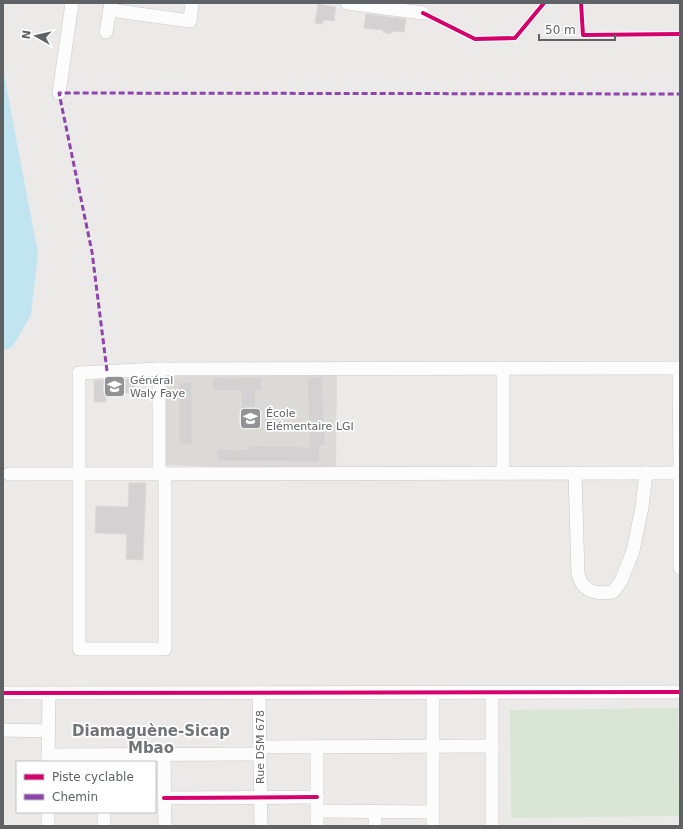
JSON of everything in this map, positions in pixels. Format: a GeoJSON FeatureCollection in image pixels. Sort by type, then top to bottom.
{"type":"FeatureCollection","features":[{"type":"Feature","properties":{"kind":"street"},"geometry":{"type":"LineString","coordinates":[[59,93],[72,3]]}},
{"type":"Feature","properties":{"kind":"street"},"geometry":{"type":"LineString","coordinates":[[106,32],[110,7],[190,21],[192,3]]}},
{"type":"Feature","properties":{"kind":"street"},"geometry":{"type":"LineString","coordinates":[[346,3],[423,13]]}},
{"type":"Feature","properties":{"kind":"street"},"geometry":{"type":"LineString","coordinates":[[503,368],[503,473]]}},
{"type":"Feature","properties":{"kind":"street"},"geometry":{"type":"LineString","coordinates":[[9,474],[79,474],[162,474],[646,473],[680,472],[679,368],[159,370],[79,373],[79,474],[79,649],[165,649],[162,474],[159,370]]}},
{"type":"Feature","properties":{"kind":"street"},"geometry":{"type":"LineString","coordinates":[[575,473],[578,574],[583,586],[590,590],[602,593],[613,592],[621,581],[633,551],[642,507],[646,473]]}},
{"type":"Feature","properties":{"kind":"street"},"geometry":{"type":"LineString","coordinates":[[680,476],[680,568]]}},
{"type":"Feature","properties":{"kind":"street"},"geometry":{"type":"LineString","coordinates":[[433,692],[433,826]]}},
{"type":"Feature","properties":{"kind":"street"},"geometry":{"type":"LineString","coordinates":[[492,692],[492,826]]}},
{"type":"Feature","properties":{"kind":"street"},"geometry":{"type":"LineString","coordinates":[[3,693],[680,692]]}},
{"type":"Feature","properties":{"kind":"street"},"geometry":{"type":"LineString","coordinates":[[49,693],[48,759],[260,751],[317,746],[492,746]]}},
{"type":"Feature","properties":{"kind":"street","name":"Rue DSM 678"},"geometry":{"type":"LineString","coordinates":[[260,693],[261,826]]}},
{"type":"Feature","properties":{"kind":"street"},"geometry":{"type":"LineString","coordinates":[[3,730],[48,731]]}},
{"type":"Feature","properties":{"kind":"street"},"geometry":{"type":"LineString","coordinates":[[317,746],[317,826]]}},
{"type":"Feature","properties":{"kind":"street"},"geometry":{"type":"LineString","coordinates":[[164,755],[165,826]]}},
{"type":"Feature","properties":{"kind":"street"},"geometry":{"type":"LineString","coordinates":[[164,798],[317,797]]}},
{"type":"Feature","properties":{"kind":"street"},"geometry":{"type":"LineString","coordinates":[[317,811],[432,812]]}},
{"type":"Feature","properties":{"kind":"street"},"geometry":{"type":"LineString","coordinates":[[375,812],[375,826]]}},
{"type":"Feature","properties":{"kind":"street"},"geometry":{"type":"LineString","coordinates":[[48,813],[48,826]]}},
{"type":"Feature","properties":{"kind":"street"},"geometry":{"type":"LineString","coordinates":[[104,813],[104,826]]}},
{"type":"Feature","properties":{"kind":"path"},"geometry":{"type":"LineString","coordinates":[[423,13],[475,39],[515,38],[544,3]]}},
{"type":"Feature","properties":{"kind":"path"},"geometry":{"type":"LineString","coordinates":[[581,3],[583,35],[680,34]]}},
{"type":"Feature","properties":{"kind":"shaded area","name":"École Elémentaire LGI"},"geometry":{"type":"Polygon","coordinates":[[[337,371],[336,471],[163,465],[166,373],[337,371]]]}},
{"type":"Feature","properties":{"kind":"green space"},"geometry":{"type":"Polygon","coordinates":[[[678,708],[679,816],[511,818],[510,710],[678,708]]]}},
{"type":"Feature","properties":{"kind":"water"},"geometry":{"type":"Polygon","coordinates":[[[3,70],[38,253],[31,315],[14,344],[10,348],[3,350],[3,70]]]}},
{"type":"Feature","properties":{"kind":"building"},"geometry":{"type":"Polygon","coordinates":[[[318,4],[336,7],[334,21],[323,20],[323,24],[315,23],[318,4]]]}},
{"type":"Feature","properties":{"kind":"building"},"geometry":{"type":"Polygon","coordinates":[[[366,14],[406,19],[404,32],[391,31],[391,34],[383,32],[383,30],[364,28],[366,14]]]}},
{"type":"Feature","properties":{"kind":"building"},"geometry":{"type":"Polygon","coordinates":[[[262,377],[262,390],[255,390],[256,423],[242,423],[241,390],[213,391],[212,378],[262,377]]]}},
{"type":"Feature","properties":{"kind":"building"},"geometry":{"type":"Polygon","coordinates":[[[307,377],[322,377],[325,445],[320,445],[319,462],[217,461],[217,449],[249,450],[249,446],[310,447],[307,377]]]}},
{"type":"Feature","properties":{"kind":"building","name":"Général Waly Faye"},"geometry":{"type":"Polygon","coordinates":[[[135,379],[135,393],[106,393],[106,402],[94,402],[94,380],[135,379]]]}},
{"type":"Feature","properties":{"kind":"building"},"geometry":{"type":"Polygon","coordinates":[[[192,382],[192,444],[179,444],[179,383],[192,382]]]}},
{"type":"Feature","properties":{"kind":"building"},"geometry":{"type":"Polygon","coordinates":[[[129,483],[146,483],[143,560],[126,559],[127,534],[95,533],[96,506],[128,507],[129,483]]]}},
{"type":"Feature","properties":{"kind":"marked path"},"geometry":{"type":"LineString","coordinates":[[107,371],[92,252],[59,93],[680,94]]}},
{"type":"Feature","properties":{"kind":"cycle path"},"geometry":{"type":"LineString","coordinates":[[423,13],[475,39],[515,38],[544,3]]}},
{"type":"Feature","properties":{"kind":"cycle path"},"geometry":{"type":"LineString","coordinates":[[581,3],[583,35],[680,34]]}},
{"type":"Feature","properties":{"kind":"cycle path"},"geometry":{"type":"LineString","coordinates":[[3,693],[680,692]]}},
{"type":"Feature","properties":{"kind":"cycle path"},"geometry":{"type":"LineString","coordinates":[[164,798],[317,797]]}},
{"type":"Feature","properties":{"kind":"place","name":"Général Waly Faye"},"geometry":{"type":"Point","coordinates":[114,386]}},
{"type":"Feature","properties":{"kind":"place","name":"École Elémentaire LGI"},"geometry":{"type":"Point","coordinates":[250,419]}},
{"type":"Feature","properties":{"kind":"district","name":"Diamaguène-Sicap Mbao"},"geometry":{"type":"Point","coordinates":[151,740]}}]}
